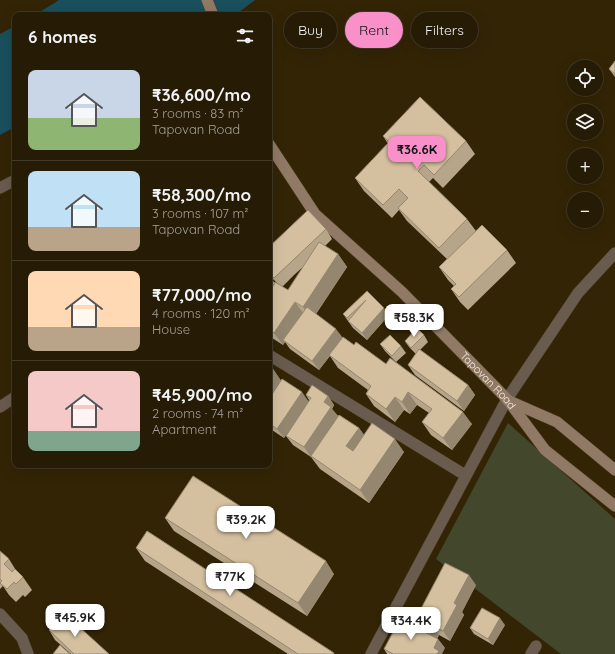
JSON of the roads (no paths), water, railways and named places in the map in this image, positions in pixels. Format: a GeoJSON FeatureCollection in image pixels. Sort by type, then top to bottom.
{"type":"FeatureCollection","features":[{"type":"Feature","properties":{"kind":"main road"},"geometry":{"type":"LineString","coordinates":[[208,0],[212,12]]}},
{"type":"Feature","properties":{"kind":"main road","name":"Tapovan Road"},"geometry":{"type":"LineString","coordinates":[[272,148],[316,214],[402,292],[507,399],[545,450],[615,506]]}},
{"type":"Feature","properties":{"kind":"main road"},"geometry":{"type":"LineString","coordinates":[[507,399],[557,422],[615,470]]}},
{"type":"Feature","properties":{"kind":"street"},"geometry":{"type":"LineString","coordinates":[[0,188],[12,182]]}},
{"type":"Feature","properties":{"kind":"street"},"geometry":{"type":"LineString","coordinates":[[371,654],[465,475],[507,399],[578,294],[615,254]]}},
{"type":"Feature","properties":{"kind":"street"},"geometry":{"type":"LineString","coordinates":[[272,357],[465,475]]}},
{"type":"Feature","properties":{"kind":"street"},"geometry":{"type":"LineString","coordinates":[[0,407],[12,399]]}},
{"type":"Feature","properties":{"kind":"street"},"geometry":{"type":"LineString","coordinates":[[0,614],[22,638],[28,654]]}},
{"type":"Feature","properties":{"kind":"water"},"geometry":{"type":"Polygon","coordinates":[[[59,0],[255,0],[239,12],[40,12],[59,0]]]}},
{"type":"Feature","properties":{"kind":"water"},"geometry":{"type":"Polygon","coordinates":[[[12,28],[12,129],[0,135],[0,34],[12,28]]]}}]}
